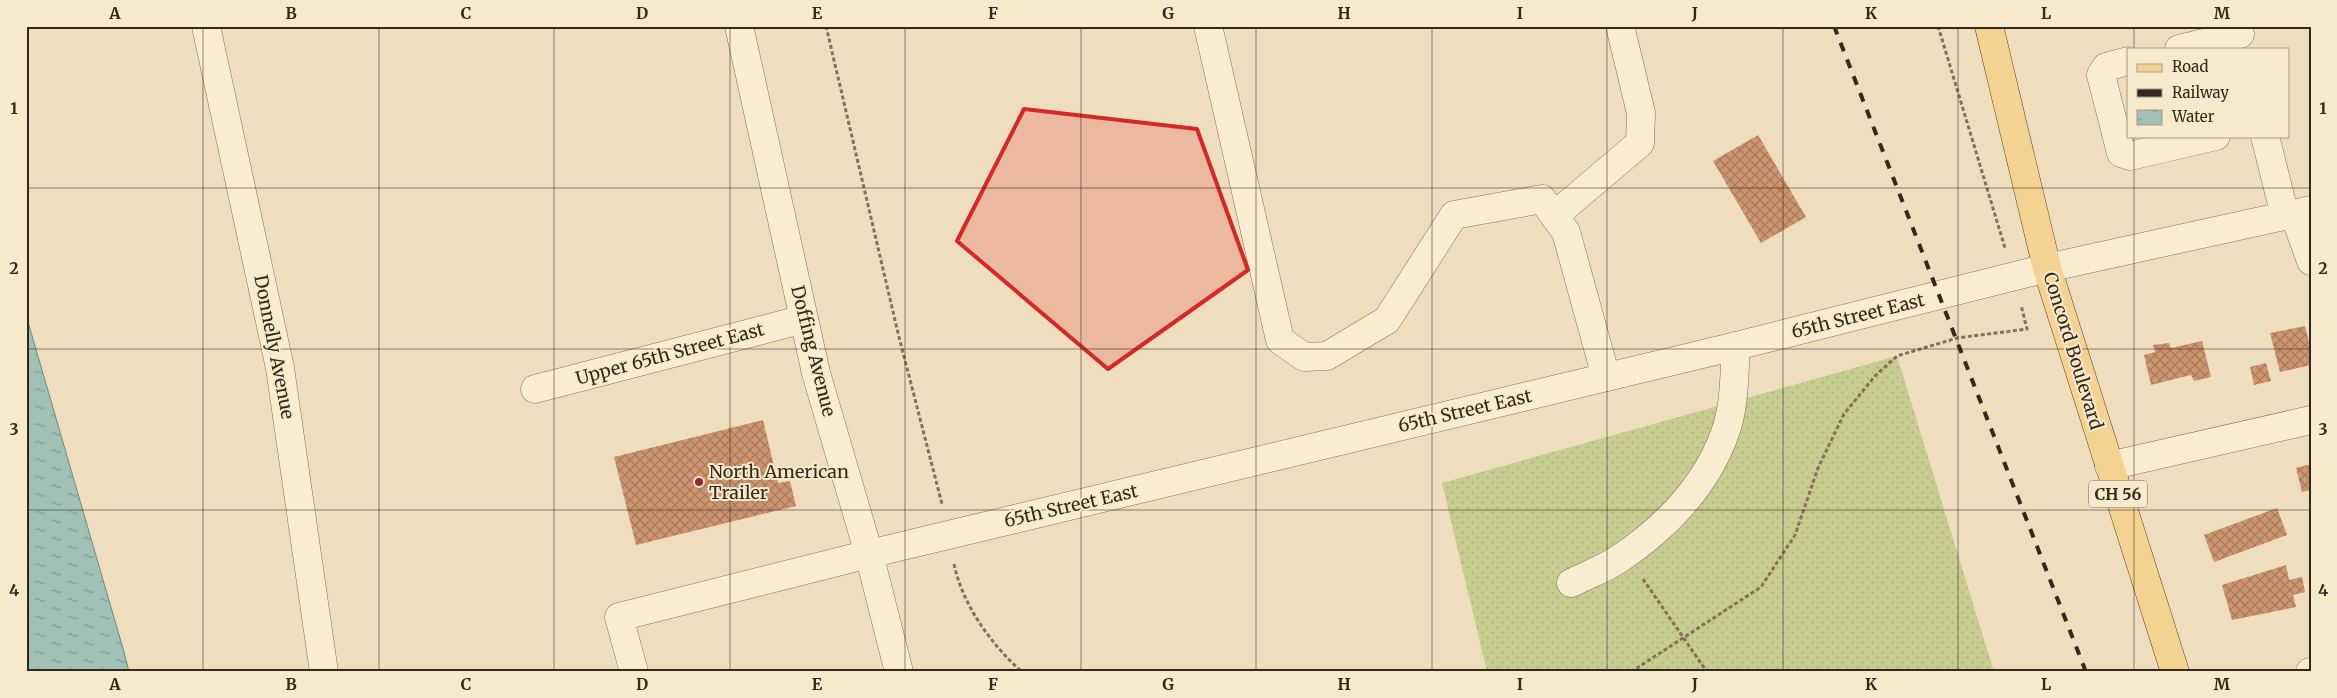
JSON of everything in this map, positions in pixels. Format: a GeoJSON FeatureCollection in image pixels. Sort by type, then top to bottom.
{"type":"FeatureCollection","features":[{"type":"Feature","properties":{"kind":"main road","name":"Concord Boulevard"},"geometry":{"type":"LineString","coordinates":[[1989,26],[2047,268],[2108,466],[2175,672]]}},
{"type":"Feature","properties":{"kind":"street","name":"Donnelly Avenue"},"geometry":{"type":"LineString","coordinates":[[206,26],[280,368],[324,672]]}},
{"type":"Feature","properties":{"kind":"street","name":"Doffing Avenue"},"geometry":{"type":"LineString","coordinates":[[739,26],[816,373],[869,554],[899,672]]}},
{"type":"Feature","properties":{"kind":"street"},"geometry":{"type":"LineString","coordinates":[[1208,26],[1280,340],[1304,356],[1327,356],[1387,320],[1454,215],[1542,199],[1566,232],[1606,377]]}},
{"type":"Feature","properties":{"kind":"street"},"geometry":{"type":"LineString","coordinates":[[1554,216],[1640,143],[1641,113],[1620,26]]}},
{"type":"Feature","properties":{"kind":"street"},"geometry":{"type":"LineString","coordinates":[[2184,48],[2240,36]]}},
{"type":"Feature","properties":{"kind":"street"},"geometry":{"type":"LineString","coordinates":[[2127,61],[2106,67],[2101,75],[2121,153],[2130,156],[2207,138]]}},
{"type":"Feature","properties":{"kind":"street"},"geometry":{"type":"LineString","coordinates":[[2266,138],[2297,213],[2311,261]]}},
{"type":"Feature","properties":{"kind":"street","name":"65th Street East"},"geometry":{"type":"LineString","coordinates":[[634,672],[619,617],[869,554],[1736,346],[2047,268],[2297,213]]}},
{"type":"Feature","properties":{"kind":"street","name":"Upper 65th Street East"},"geometry":{"type":"LineString","coordinates":[[536,389],[804,319]]}},
{"type":"Feature","properties":{"kind":"street"},"geometry":{"type":"LineString","coordinates":[[1571,583],[1618,560],[1650,538],[1682,506],[1709,468],[1725,432],[1733,397],[1736,346]]}},
{"type":"Feature","properties":{"kind":"street"},"geometry":{"type":"LineString","coordinates":[[2108,466],[2311,420]]}},
{"type":"Feature","properties":{"kind":"path"},"geometry":{"type":"LineString","coordinates":[[826,26],[957,577],[982,629],[1022,672]]}},
{"type":"Feature","properties":{"kind":"path"},"geometry":{"type":"LineString","coordinates":[[1631,672],[1761,587],[1795,535],[1818,468],[1844,414],[1875,376],[1897,356],[1957,338],[2028,329],[1938,26]]}},
{"type":"Feature","properties":{"kind":"path"},"geometry":{"type":"LineString","coordinates":[[1657,599],[1707,672]]}},
{"type":"Feature","properties":{"kind":"highlighted area"},"geometry":{"type":"Polygon","coordinates":[[[1024,109],[1197,129],[1248,270],[1108,369],[957,241],[1024,109]]]}},
{"type":"Feature","properties":{"kind":"green space"},"geometry":{"type":"Polygon","coordinates":[[[1897,356],[1994,672],[1487,672],[1442,483],[1897,356]]]}},
{"type":"Feature","properties":{"kind":"water"},"geometry":{"type":"Polygon","coordinates":[[[26,315],[124,652],[129,672],[26,672],[26,315]]]}},
{"type":"Feature","properties":{"kind":"building"},"geometry":{"type":"Polygon","coordinates":[[[1758,135],[1806,217],[1761,243],[1713,161],[1758,135]]]}},
{"type":"Feature","properties":{"kind":"building"},"geometry":{"type":"Polygon","coordinates":[[[2305,326],[2311,350],[2311,365],[2280,372],[2270,333],[2305,326]]]}},
{"type":"Feature","properties":{"kind":"building"},"geometry":{"type":"Polygon","coordinates":[[[2202,341],[2211,377],[2194,381],[2191,375],[2151,385],[2144,355],[2155,352],[2153,345],[2169,343],[2171,348],[2202,341]]]}},
{"type":"Feature","properties":{"kind":"building"},"geometry":{"type":"Polygon","coordinates":[[[2266,363],[2271,381],[2254,385],[2250,367],[2266,363]]]}},
{"type":"Feature","properties":{"kind":"building","name":"North American Trailer"},"geometry":{"type":"Polygon","coordinates":[[[763,420],[778,483],[790,481],[796,506],[636,545],[614,457],[763,420]]]}},
{"type":"Feature","properties":{"kind":"building"},"geometry":{"type":"Polygon","coordinates":[[[2311,464],[2311,490],[2302,492],[2296,468],[2311,464]]]}},
{"type":"Feature","properties":{"kind":"building"},"geometry":{"type":"Polygon","coordinates":[[[2277,508],[2287,535],[2214,562],[2204,535],[2277,508]]]}},
{"type":"Feature","properties":{"kind":"building"},"geometry":{"type":"Polygon","coordinates":[[[2286,565],[2289,580],[2302,577],[2305,592],[2293,595],[2296,607],[2232,620],[2222,585],[2286,565]]]}},
{"type":"Feature","properties":{"kind":"railway"},"geometry":{"type":"LineString","coordinates":[[1834,26],[2086,672]]}},
{"type":"Feature","properties":{"kind":"place","name":"North American Trailer"},"geometry":{"type":"Point","coordinates":[699,482]}}]}
